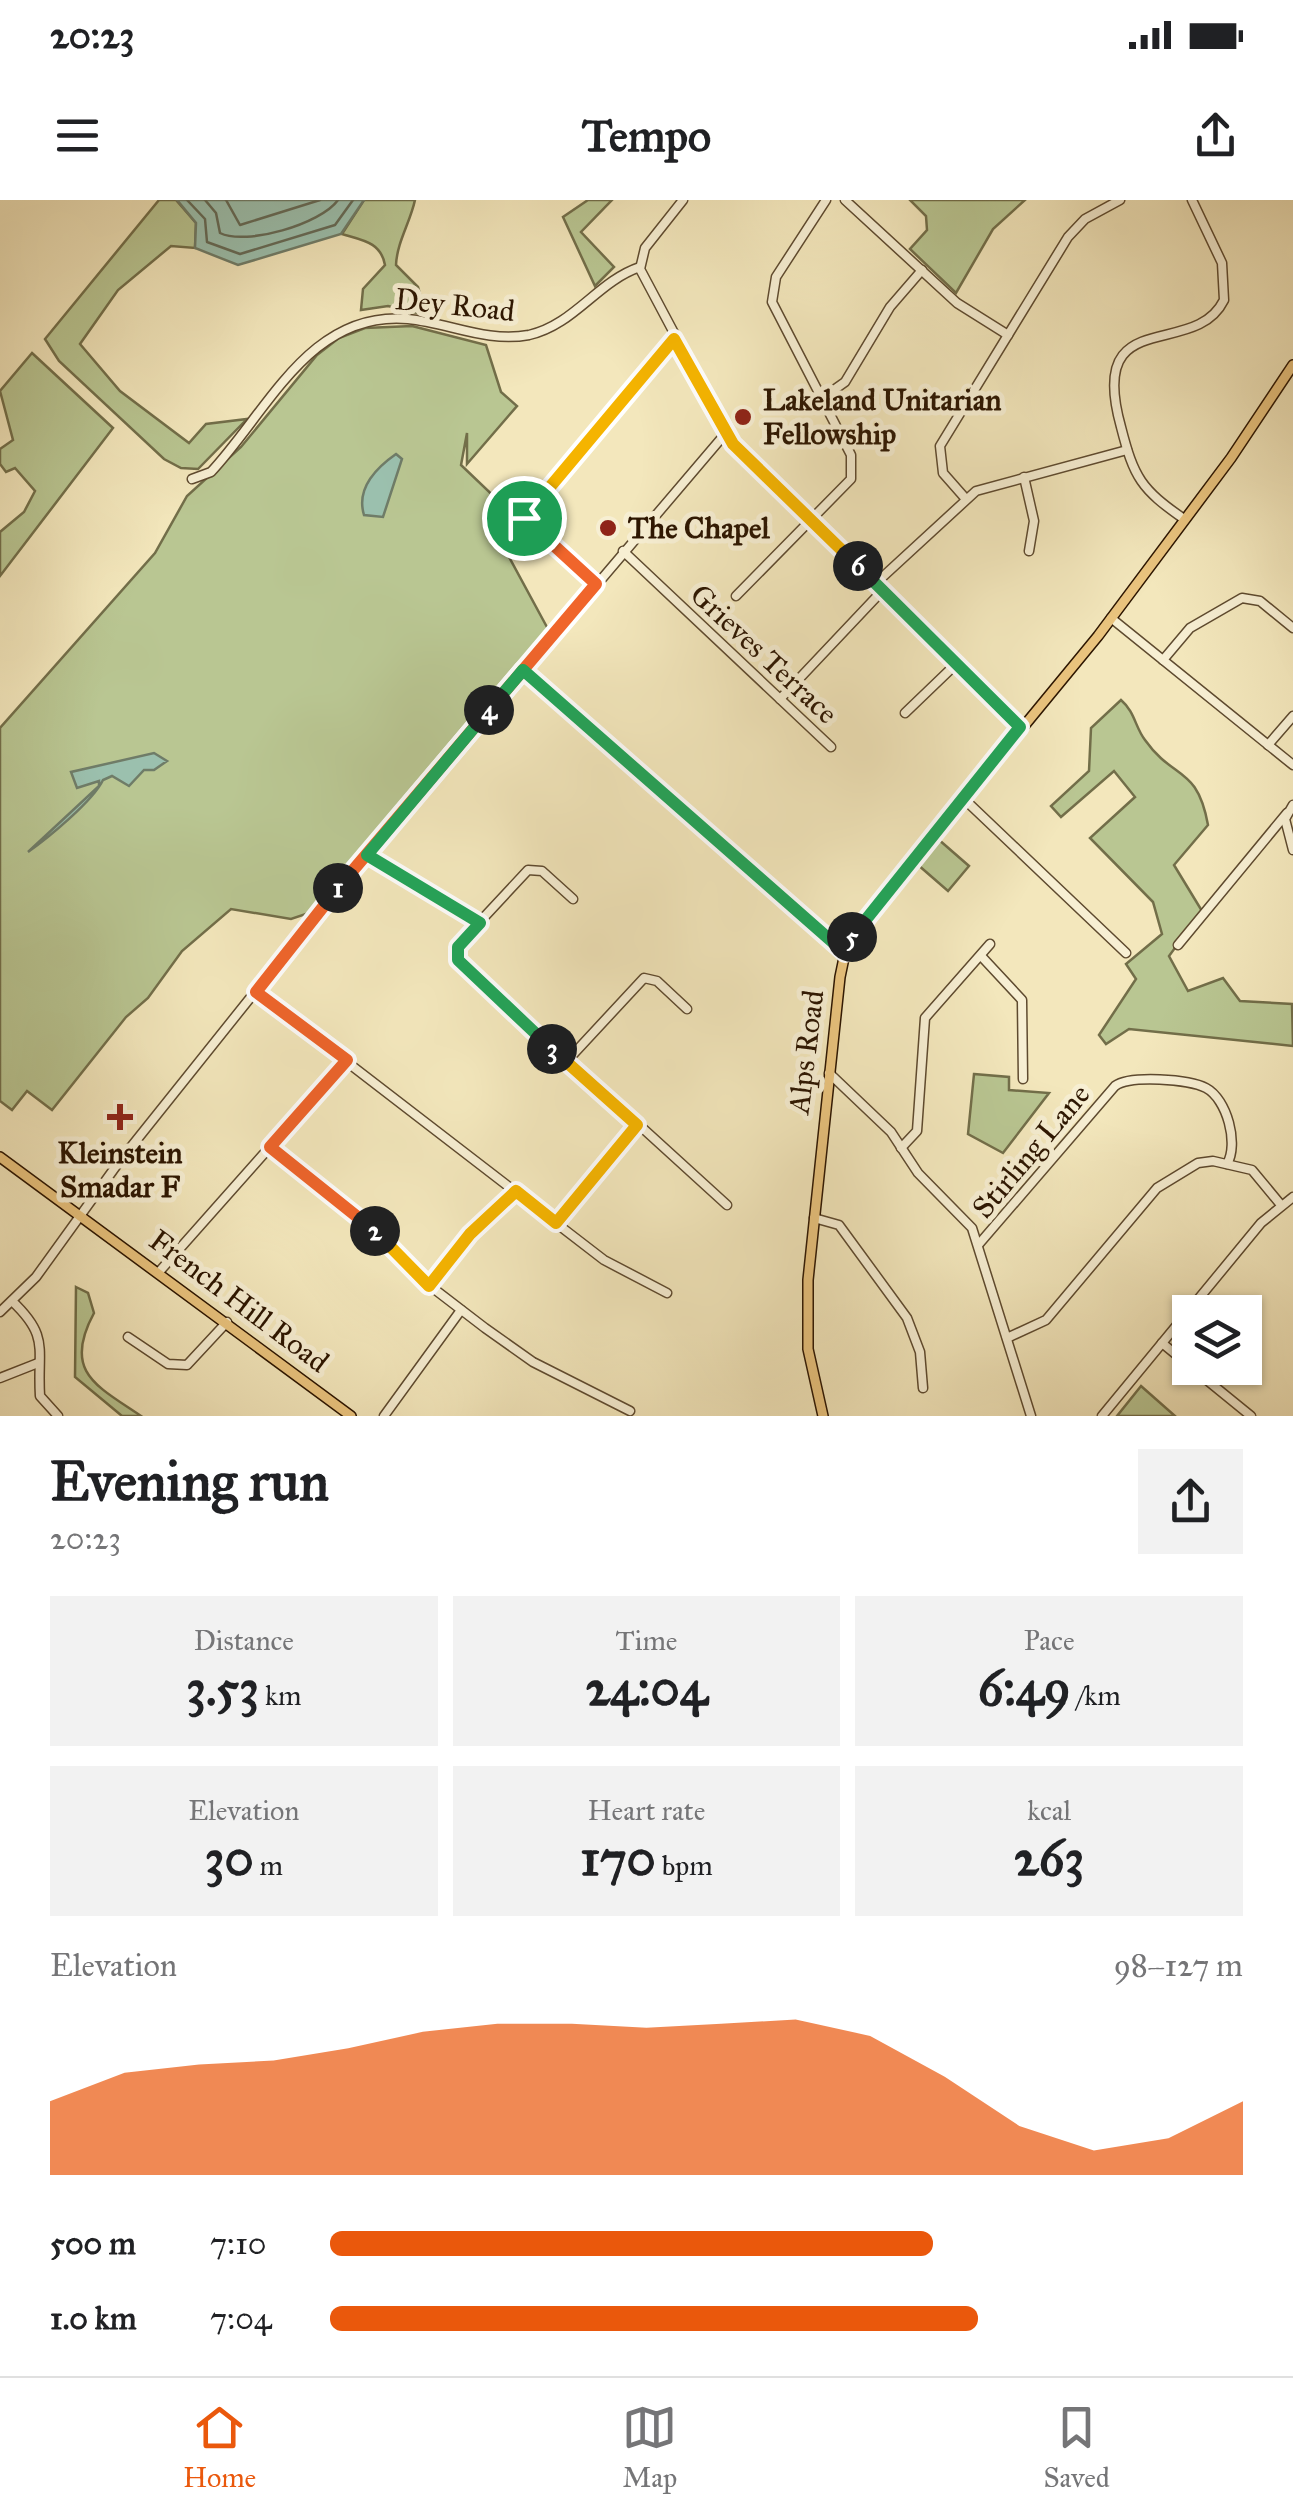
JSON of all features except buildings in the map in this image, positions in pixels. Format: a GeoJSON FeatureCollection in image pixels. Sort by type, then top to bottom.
{"type":"FeatureCollection","features":[{"type":"Feature","properties":{"kind":"main road","name":"Alps Road"},"geometry":{"type":"LineString","coordinates":[[824,1416],[808,1349],[814,1218],[845,953],[858,928],[962,797],[1111,618],[1293,365]]}},
{"type":"Feature","properties":{"kind":"main road","name":"French Hill Road"},"geometry":{"type":"LineString","coordinates":[[0,1157],[351,1416]]}},
{"type":"Feature","properties":{"kind":"street"},"geometry":{"type":"LineString","coordinates":[[682,200],[644,248],[640,267],[726,434],[1020,727]]}},
{"type":"Feature","properties":{"kind":"street"},"geometry":{"type":"LineString","coordinates":[[736,596],[848,485],[852,472],[851,455],[778,320],[772,293],[776,276],[826,200]]}},
{"type":"Feature","properties":{"kind":"street"},"geometry":{"type":"LineString","coordinates":[[845,200],[957,303],[1008,334]]}},
{"type":"Feature","properties":{"kind":"street"},"geometry":{"type":"LineString","coordinates":[[965,498],[943,473],[938,452],[1076,227],[1120,200]]}},
{"type":"Feature","properties":{"kind":"street"},"geometry":{"type":"LineString","coordinates":[[1184,519],[1138,482],[1112,392],[1123,356],[1146,339],[1208,319],[1224,300],[1222,263],[1192,200]]}},
{"type":"Feature","properties":{"kind":"street","name":"Dey Road"},"geometry":{"type":"LineString","coordinates":[[192,479],[212,472],[309,353],[340,331],[394,318],[485,336],[529,335],[566,319],[622,275],[640,267]]}},
{"type":"Feature","properties":{"kind":"street"},"geometry":{"type":"LineString","coordinates":[[821,399],[844,382],[890,308],[922,270]]}},
{"type":"Feature","properties":{"kind":"street"},"geometry":{"type":"LineString","coordinates":[[596,584],[524,515],[674,339]]}},
{"type":"Feature","properties":{"kind":"street"},"geometry":{"type":"LineString","coordinates":[[0,1312],[36,1277],[79,1214],[367,855],[726,434]]}},
{"type":"Feature","properties":{"kind":"street"},"geometry":{"type":"LineString","coordinates":[[780,699],[879,587],[965,498],[1024,477],[1127,450]]}},
{"type":"Feature","properties":{"kind":"street"},"geometry":{"type":"LineString","coordinates":[[1024,477],[1034,513],[1029,551]]}},
{"type":"Feature","properties":{"kind":"street","name":"Grieves Terrace"},"geometry":{"type":"LineString","coordinates":[[624,552],[831,747]]}},
{"type":"Feature","properties":{"kind":"street"},"geometry":{"type":"LineString","coordinates":[[1163,660],[1190,628],[1242,598],[1260,602],[1293,628]]}},
{"type":"Feature","properties":{"kind":"street"},"geometry":{"type":"LineString","coordinates":[[1111,618],[1293,765]]}},
{"type":"Feature","properties":{"kind":"street"},"geometry":{"type":"LineString","coordinates":[[905,713],[956,664]]}},
{"type":"Feature","properties":{"kind":"street"},"geometry":{"type":"LineString","coordinates":[[523,670],[845,953]]}},
{"type":"Feature","properties":{"kind":"street"},"geometry":{"type":"LineString","coordinates":[[1268,744],[1293,716]]}},
{"type":"Feature","properties":{"kind":"street"},"geometry":{"type":"LineString","coordinates":[[962,797],[1126,954]]}},
{"type":"Feature","properties":{"kind":"street"},"geometry":{"type":"LineString","coordinates":[[1290,809],[1285,824],[1293,850]]}},
{"type":"Feature","properties":{"kind":"street"},"geometry":{"type":"LineString","coordinates":[[1178,944],[1290,809]]}},
{"type":"Feature","properties":{"kind":"street"},"geometry":{"type":"LineString","coordinates":[[367,855],[480,923]]}},
{"type":"Feature","properties":{"kind":"street"},"geometry":{"type":"LineString","coordinates":[[573,899],[547,874],[532,869],[458,947],[462,966],[727,1205]]}},
{"type":"Feature","properties":{"kind":"street"},"geometry":{"type":"LineString","coordinates":[[982,957],[990,944]]}},
{"type":"Feature","properties":{"kind":"street"},"geometry":{"type":"LineString","coordinates":[[982,957],[1022,1000],[1023,1079]]}},
{"type":"Feature","properties":{"kind":"street"},"geometry":{"type":"LineString","coordinates":[[901,1148],[917,1131],[924,1021],[975,958],[982,957]]}},
{"type":"Feature","properties":{"kind":"street"},"geometry":{"type":"LineString","coordinates":[[566,1062],[644,978],[657,981],[686,1009]]}},
{"type":"Feature","properties":{"kind":"street"},"geometry":{"type":"LineString","coordinates":[[256,992],[614,1267],[667,1293]]}},
{"type":"Feature","properties":{"kind":"street"},"geometry":{"type":"LineString","coordinates":[[158,1272],[347,1060]]}},
{"type":"Feature","properties":{"kind":"street"},"geometry":{"type":"LineString","coordinates":[[829,1073],[968,1221],[979,1244],[1030,1416]]}},
{"type":"Feature","properties":{"kind":"street","name":"Stirling Lane"},"geometry":{"type":"LineString","coordinates":[[979,1244],[1021,1201],[1115,1086],[1126,1079],[1198,1085],[1210,1090],[1222,1105],[1233,1141],[1227,1164]]}},
{"type":"Feature","properties":{"kind":"street"},"geometry":{"type":"LineString","coordinates":[[556,1223],[637,1125]]}},
{"type":"Feature","properties":{"kind":"street"},"geometry":{"type":"LineString","coordinates":[[270,1147],[372,1227],[429,1286],[461,1310],[533,1362],[630,1411]]}},
{"type":"Feature","properties":{"kind":"street"},"geometry":{"type":"LineString","coordinates":[[1007,1338],[1052,1316],[1164,1182],[1198,1162],[1256,1172],[1281,1205]]}},
{"type":"Feature","properties":{"kind":"street"},"geometry":{"type":"LineString","coordinates":[[429,1286],[470,1234],[516,1191]]}},
{"type":"Feature","properties":{"kind":"street"},"geometry":{"type":"LineString","coordinates":[[1102,1416],[1260,1224],[1293,1197]]}},
{"type":"Feature","properties":{"kind":"street"},"geometry":{"type":"LineString","coordinates":[[814,1218],[840,1225],[907,1318],[920,1352],[923,1388]]}},
{"type":"Feature","properties":{"kind":"street"},"geometry":{"type":"LineString","coordinates":[[12,1301],[35,1323],[40,1337],[40,1396],[58,1416]]}},
{"type":"Feature","properties":{"kind":"street"},"geometry":{"type":"LineString","coordinates":[[384,1416],[461,1310]]}},
{"type":"Feature","properties":{"kind":"street"},"geometry":{"type":"LineString","coordinates":[[128,1337],[168,1364],[187,1366],[228,1322]]}},
{"type":"Feature","properties":{"kind":"street"},"geometry":{"type":"LineString","coordinates":[[1162,1343],[1172,1351]]}},
{"type":"Feature","properties":{"kind":"street"},"geometry":{"type":"LineString","coordinates":[[0,1378],[38,1363]]}},
{"type":"Feature","properties":{"kind":"street"},"geometry":{"type":"LineString","coordinates":[[1213,1385],[1251,1416]]}},
{"type":"Feature","properties":{"kind":"green space"},"geometry":{"type":"Polygon","coordinates":[[[159,200],[176,200],[196,223],[195,248],[171,246],[118,290],[80,344],[120,391],[189,443],[206,424],[247,419],[198,469],[181,468],[164,459],[59,361],[45,339],[159,200]]]}},
{"type":"Feature","properties":{"kind":"green space"},"geometry":{"type":"Polygon","coordinates":[[[364,200],[415,200],[396,265],[418,287],[426,315],[388,306],[361,310],[363,289],[385,265],[375,247],[342,234],[364,200]]]}},
{"type":"Feature","properties":{"kind":"green space"},"geometry":{"type":"Polygon","coordinates":[[[588,200],[612,200],[581,232],[614,267],[595,286],[563,217],[588,200]]]}},
{"type":"Feature","properties":{"kind":"green space"},"geometry":{"type":"Polygon","coordinates":[[[910,200],[1025,200],[993,229],[956,293],[910,249],[927,230],[926,216],[910,200]]]}},
{"type":"Feature","properties":{"kind":"green space"},"geometry":{"type":"Polygon","coordinates":[[[412,326],[486,345],[501,392],[517,406],[467,464],[467,433],[461,465],[503,505],[508,555],[548,629],[309,913],[291,919],[231,909],[182,951],[148,998],[126,1017],[52,1110],[27,1091],[12,1110],[0,1101],[0,728],[155,553],[187,496],[241,447],[317,355],[339,338],[365,328],[412,326]]]}},
{"type":"Feature","properties":{"kind":"green space"},"geometry":{"type":"Polygon","coordinates":[[[32,353],[113,428],[0,576],[0,532],[24,512],[35,491],[15,468],[6,472],[0,464],[0,449],[13,440],[0,391],[32,353]]]}},
{"type":"Feature","properties":{"kind":"green space"},"geometry":{"type":"Polygon","coordinates":[[[1121,700],[1156,753],[1198,792],[1208,825],[1174,865],[1202,911],[1169,956],[1188,991],[1223,978],[1240,1001],[1292,1004],[1293,1046],[1129,1029],[1106,1044],[1099,1035],[1136,979],[1126,964],[1162,934],[1153,902],[1090,838],[1135,797],[1114,771],[1061,817],[1051,806],[1089,771],[1091,728],[1121,700]]]}},
{"type":"Feature","properties":{"kind":"green space"},"geometry":{"type":"Polygon","coordinates":[[[938,839],[969,866],[948,891],[917,864],[938,839]]]}},
{"type":"Feature","properties":{"kind":"green space"},"geometry":{"type":"Polygon","coordinates":[[[974,1074],[1009,1077],[1009,1090],[1049,1093],[1003,1153],[968,1134],[974,1074]]]}},
{"type":"Feature","properties":{"kind":"green space"},"geometry":{"type":"Polygon","coordinates":[[[76,1287],[88,1293],[94,1313],[85,1333],[83,1364],[98,1386],[141,1416],[122,1416],[75,1377],[76,1287]]]}},
{"type":"Feature","properties":{"kind":"green space"},"geometry":{"type":"Polygon","coordinates":[[[1141,1386],[1175,1416],[1117,1416],[1141,1386]]]}},
{"type":"Feature","properties":{"kind":"water"},"geometry":{"type":"Polygon","coordinates":[[[177,200],[364,200],[341,234],[238,265],[195,248],[196,223],[177,200]]]}},
{"type":"Feature","properties":{"kind":"water"},"geometry":{"type":"Polygon","coordinates":[[[396,454],[402,459],[383,517],[364,515],[365,488],[396,454]]]}},
{"type":"Feature","properties":{"kind":"water"},"geometry":{"type":"Polygon","coordinates":[[[154,753],[167,761],[154,770],[144,770],[129,786],[112,776],[103,780],[98,789],[80,808],[28,852],[99,786],[99,781],[77,788],[71,772],[154,753]]]}},
{"type":"Feature","properties":{"kind":"place","name":"Lakeland Unitarian Fellowship"},"geometry":{"type":"Point","coordinates":[743,417]}},
{"type":"Feature","properties":{"kind":"place","name":"The Chapel"},"geometry":{"type":"Point","coordinates":[608,528]}},
{"type":"Feature","properties":{"kind":"place","name":"Kleinstein Smadar F"},"geometry":{"type":"Point","coordinates":[120,1117]}},
{"type":"Feature","properties":{"kind":"route"},"geometry":{"type":"LineString","coordinates":[[524,518],[524,512],[674,339],[733,444],[1020,727],[908,862],[858,928],[845,953],[702,825],[523,670],[367,855],[480,923],[458,947],[462,966],[637,1125],[556,1223],[516,1191],[470,1234],[429,1286],[372,1227],[270,1147],[347,1060],[256,992],[334,893],[596,584],[524,518]]}}]}
